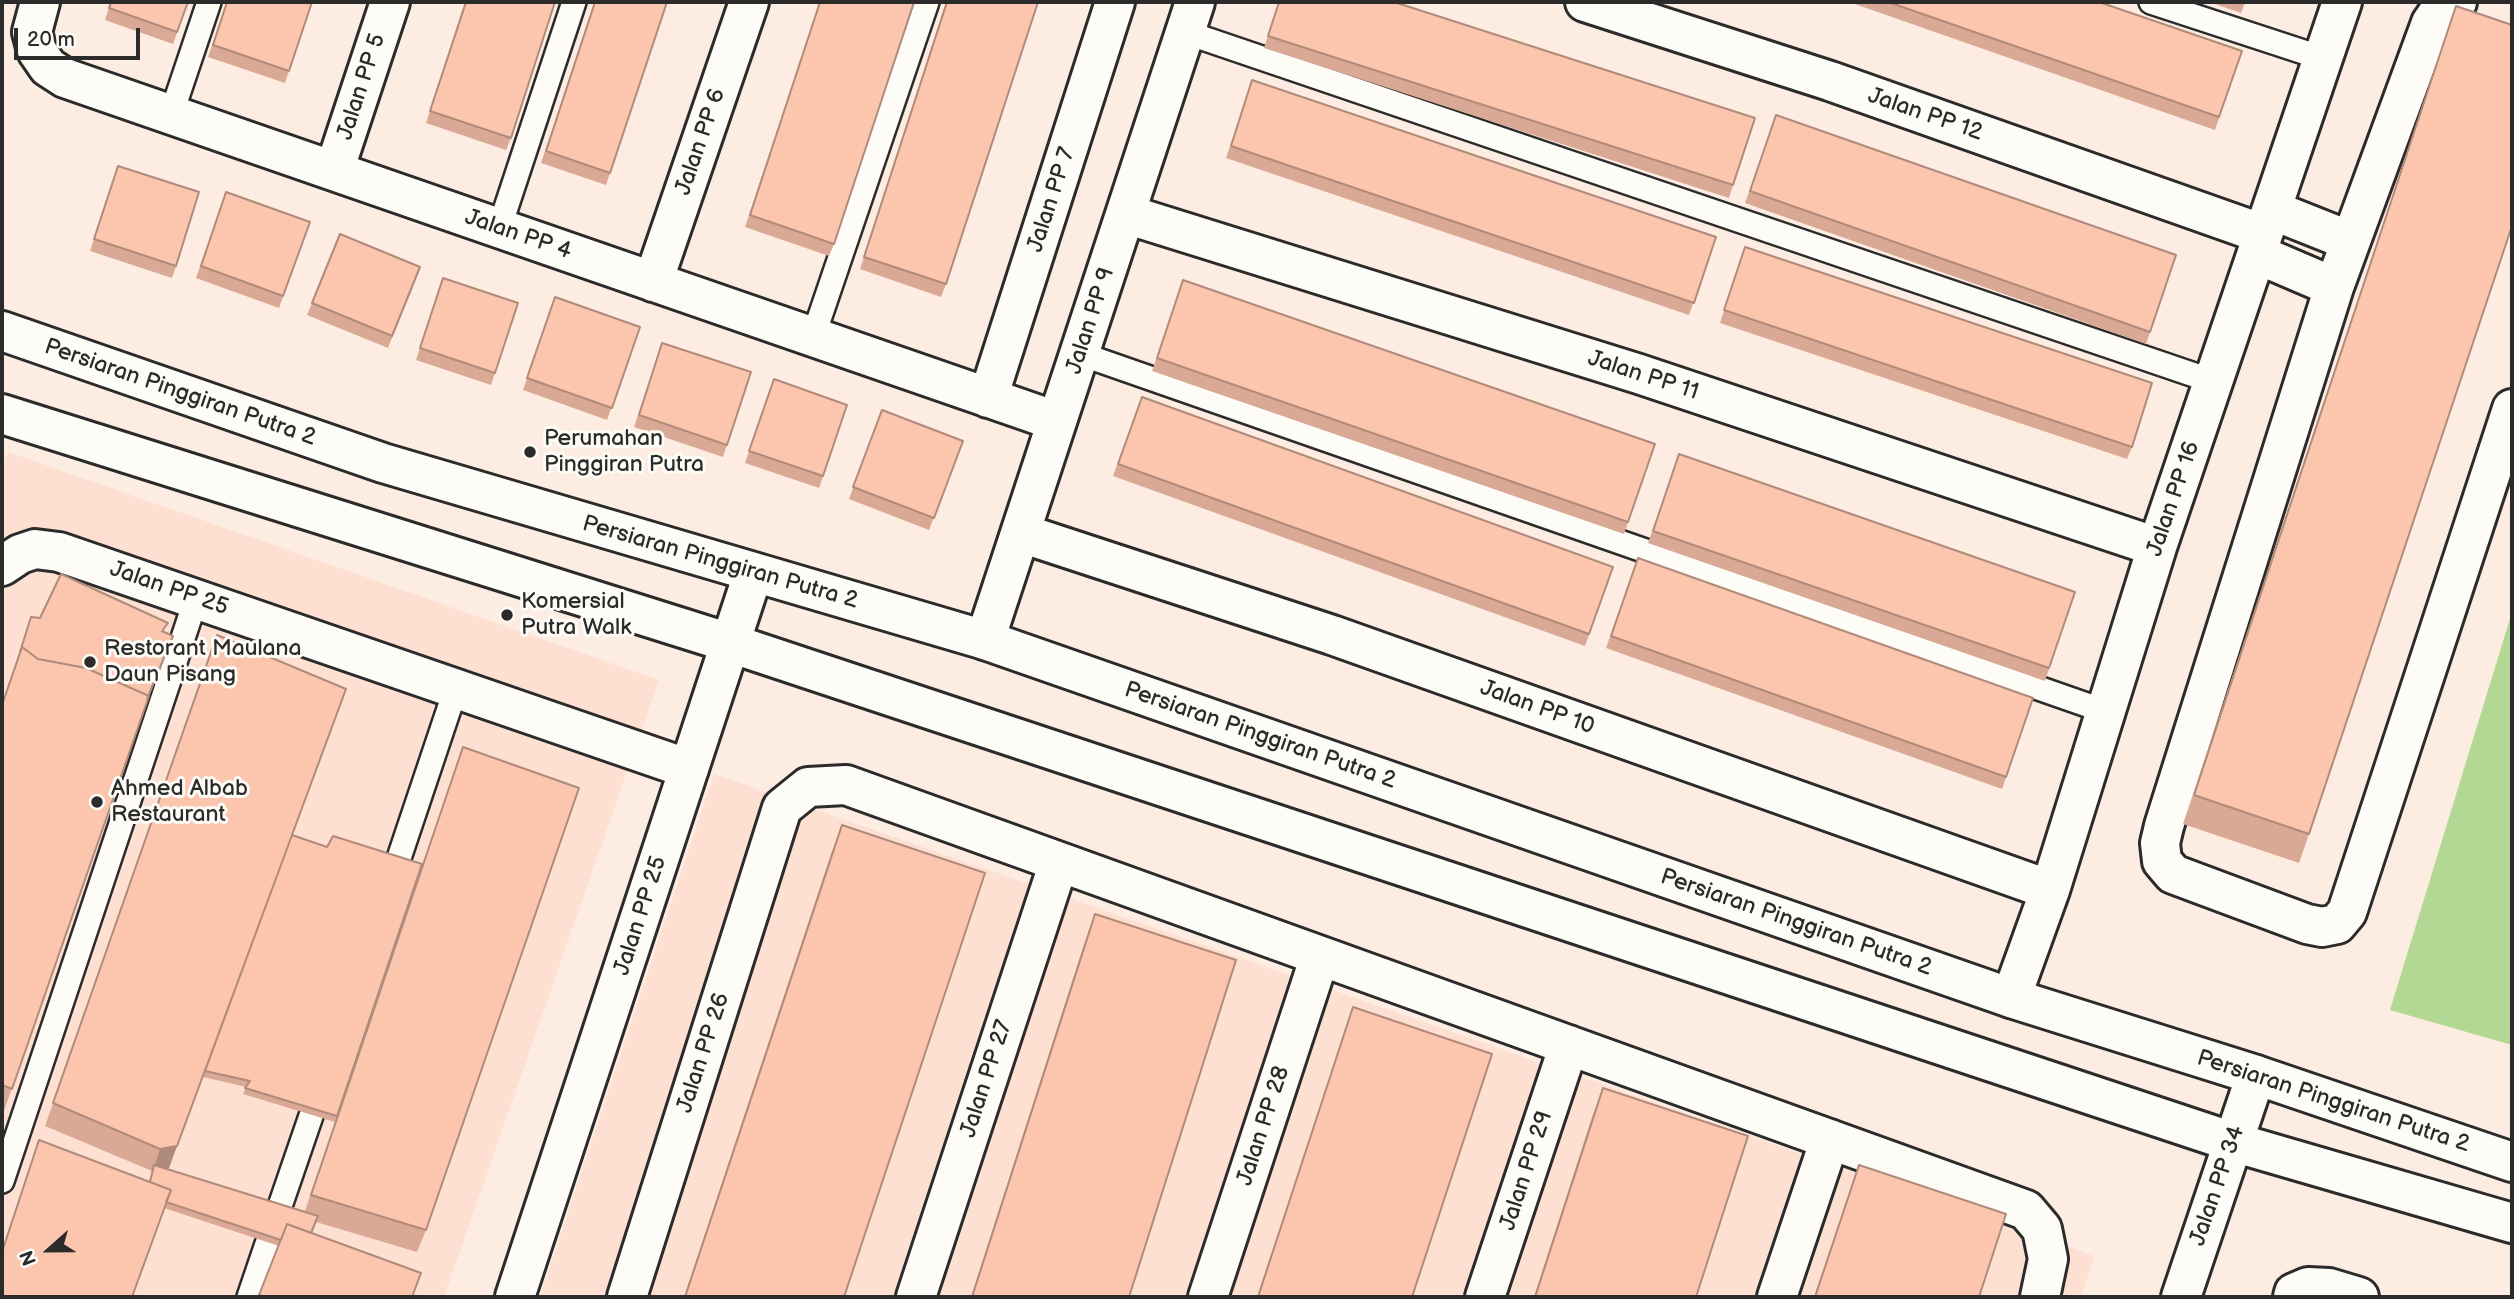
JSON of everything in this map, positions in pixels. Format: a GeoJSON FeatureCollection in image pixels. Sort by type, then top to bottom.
{"type":"FeatureCollection","features":[{"type":"Feature","properties":{"kind":"street","name":"Jalan PP 4"},"geometry":{"type":"LineString","coordinates":[[40,2],[32,32],[37,51],[48,67],[65,78],[1056,421]]}},
{"type":"Feature","properties":{"kind":"street","name":"Jalan PP 5"},"geometry":{"type":"LineString","coordinates":[[334,171],[390,2]]}},
{"type":"Feature","properties":{"kind":"street","name":"Jalan PP 6"},"geometry":{"type":"LineString","coordinates":[[653,282],[748,2]]}},
{"type":"Feature","properties":{"kind":"street","name":"Jalan PP 7"},"geometry":{"type":"LineString","coordinates":[[988,398],[1115,2]]}},
{"type":"Feature","properties":{"kind":"street","name":"Jalan PP 12"},"geometry":{"type":"LineString","coordinates":[[1585,2],[1830,82],[2264,233]]}},
{"type":"Feature","properties":{"kind":"street","name":"Jalan PP 16"},"geometry":{"type":"LineString","coordinates":[[2011,998],[2050,890],[2157,547],[2325,59],[2342,2]]}},
{"type":"Feature","properties":{"kind":"street"},"geometry":{"type":"LineString","coordinates":[[2457,2],[2440,10],[2431,23],[2334,287],[2164,826],[2160,843],[2162,861],[2173,874],[2307,924],[2322,927],[2337,924],[2347,912],[2512,410]]}},
{"type":"Feature","properties":{"kind":"street","name":"Jalan PP 9"},"geometry":{"type":"LineString","coordinates":[[985,640],[1190,17]]}},
{"type":"Feature","properties":{"kind":"street","name":"Jalan PP 11"},"geometry":{"type":"LineString","coordinates":[[1126,214],[1639,374],[2157,547]]}},
{"type":"Feature","properties":{"kind":"street"},"geometry":{"type":"LineString","coordinates":[[2264,233],[2350,241]]}},
{"type":"Feature","properties":{"kind":"street"},"geometry":{"type":"LineString","coordinates":[[2264,233],[2334,287]]}},
{"type":"Feature","properties":{"kind":"street","name":"Persiaran Pinggiran Putra 2"},"geometry":{"type":"LineString","coordinates":[[2,331],[383,463],[753,574],[985,640],[2011,998],[2256,1075],[2512,1162]]}},
{"type":"Feature","properties":{"kind":"street"},"geometry":{"type":"LineString","coordinates":[[2,414],[730,643],[2233,1142],[2512,1223]]}},
{"type":"Feature","properties":{"kind":"street","name":"Jalan PP 10"},"geometry":{"type":"LineString","coordinates":[[1021,533],[1332,635],[2050,890]]}},
{"type":"Feature","properties":{"kind":"street","name":"Jalan PP 25"},"geometry":{"type":"LineString","coordinates":[[2,566],[20,554],[35,549],[59,552],[689,769],[515,1297]]}},
{"type":"Feature","properties":{"kind":"street"},"geometry":{"type":"LineString","coordinates":[[689,769],[753,574]]}},
{"type":"Feature","properties":{"kind":"street","name":"Jalan PP 26"},"geometry":{"type":"LineString","coordinates":[[627,1297],[782,808],[808,787],[846,785],[1059,862]]}},
{"type":"Feature","properties":{"kind":"street"},"geometry":{"type":"LineString","coordinates":[[1059,862],[2026,1210],[2042,1229],[2048,1259],[2041,1293]]}},
{"type":"Feature","properties":{"kind":"street","name":"Jalan PP 27"},"geometry":{"type":"LineString","coordinates":[[916,1297],[1059,862]]}},
{"type":"Feature","properties":{"kind":"street","name":"Jalan PP 28"},"geometry":{"type":"LineString","coordinates":[[1208,1297],[1320,956]]}},
{"type":"Feature","properties":{"kind":"street","name":"Jalan PP 29"},"geometry":{"type":"LineString","coordinates":[[1485,1297],[1569,1045]]}},
{"type":"Feature","properties":{"kind":"street","name":"Jalan PP 34"},"geometry":{"type":"LineString","coordinates":[[2181,1297],[2256,1075]]}},
{"type":"Feature","properties":{"kind":"street"},"geometry":{"type":"LineString","coordinates":[[1777,1297],[1830,1139]]}},
{"type":"Feature","properties":{"kind":"street"},"geometry":{"type":"LineString","coordinates":[[2293,1295],[2308,1287],[2329,1287],[2359,1297]]}},
{"type":"Feature","properties":{"kind":"lane"},"geometry":{"type":"LineString","coordinates":[[172,115],[209,2]]}},
{"type":"Feature","properties":{"kind":"lane"},"geometry":{"type":"LineString","coordinates":[[499,229],[574,2]]}},
{"type":"Feature","properties":{"kind":"lane"},"geometry":{"type":"LineString","coordinates":[[813,338],[928,2]]}},
{"type":"Feature","properties":{"kind":"lane"},"geometry":{"type":"LineString","coordinates":[[2151,2],[2325,59]]}},
{"type":"Feature","properties":{"kind":"lane"},"geometry":{"type":"LineString","coordinates":[[1190,17],[2215,382]]}},
{"type":"Feature","properties":{"kind":"lane"},"geometry":{"type":"LineString","coordinates":[[1081,354],[2107,712]]}},
{"type":"Feature","properties":{"kind":"lane"},"geometry":{"type":"LineString","coordinates":[[2,1181],[196,599]]}},
{"type":"Feature","properties":{"kind":"lane"},"geometry":{"type":"LineString","coordinates":[[397,864],[456,688]]}},
{"type":"Feature","properties":{"kind":"lane"},"geometry":{"type":"LineString","coordinates":[[279,1209],[312,1114]]}},
{"type":"Feature","properties":{"kind":"lane"},"geometry":{"type":"LineString","coordinates":[[249,1297],[267,1244]]}},
{"type":"Feature","properties":{"kind":"shaded area"},"geometry":{"type":"Polygon","coordinates":[[[8,452],[659,680],[444,1297],[2,1297],[2,470],[8,452]]]}},
{"type":"Feature","properties":{"kind":"shaded area"},"geometry":{"type":"Polygon","coordinates":[[[714,774],[2094,1256],[2081,1297],[540,1297],[714,774]]]}},
{"type":"Feature","properties":{"kind":"green space"},"geometry":{"type":"Polygon","coordinates":[[[2512,612],[2512,1045],[2390,1010],[2512,612]]]}},
{"type":"Feature","properties":{"kind":"building"},"geometry":{"type":"Polygon","coordinates":[[[111,2],[188,2],[177,32],[109,8],[111,2]]]}},
{"type":"Feature","properties":{"kind":"building"},"geometry":{"type":"Polygon","coordinates":[[[227,2],[312,2],[289,71],[213,45],[227,2]]]}},
{"type":"Feature","properties":{"kind":"building"},"geometry":{"type":"Polygon","coordinates":[[[466,2],[555,2],[511,138],[430,111],[466,2]]]}},
{"type":"Feature","properties":{"kind":"building"},"geometry":{"type":"Polygon","coordinates":[[[595,2],[667,2],[610,173],[546,151],[595,2]]]}},
{"type":"Feature","properties":{"kind":"building"},"geometry":{"type":"Polygon","coordinates":[[[820,2],[914,2],[834,244],[750,215],[820,2]]]}},
{"type":"Feature","properties":{"kind":"building"},"geometry":{"type":"Polygon","coordinates":[[[947,2],[1038,2],[946,284],[864,257],[947,2]]]}},
{"type":"Feature","properties":{"kind":"building"},"geometry":{"type":"Polygon","coordinates":[[[1279,2],[1394,2],[1755,118],[1733,185],[1268,36],[1279,2]]]}},
{"type":"Feature","properties":{"kind":"building"},"geometry":{"type":"Polygon","coordinates":[[[1888,2],[2099,2],[2242,51],[2219,117],[1888,2]]]}},
{"type":"Feature","properties":{"kind":"building"},"geometry":{"type":"Polygon","coordinates":[[[2456,6],[2512,25],[2512,226],[2309,834],[2194,795],[2456,6]]]}},
{"type":"Feature","properties":{"kind":"building"},"geometry":{"type":"Polygon","coordinates":[[[1252,80],[1716,237],[1694,303],[1231,146],[1252,80]]]}},
{"type":"Feature","properties":{"kind":"building"},"geometry":{"type":"Polygon","coordinates":[[[1776,115],[2176,255],[2150,332],[1750,191],[1776,115]]]}},
{"type":"Feature","properties":{"kind":"building"},"geometry":{"type":"Polygon","coordinates":[[[118,166],[199,192],[176,266],[94,239],[118,166]]]}},
{"type":"Feature","properties":{"kind":"building"},"geometry":{"type":"Polygon","coordinates":[[[226,192],[310,222],[283,296],[201,266],[226,192]]]}},
{"type":"Feature","properties":{"kind":"building"},"geometry":{"type":"Polygon","coordinates":[[[340,234],[420,267],[392,336],[312,303],[340,234]]]}},
{"type":"Feature","properties":{"kind":"building"},"geometry":{"type":"Polygon","coordinates":[[[1745,247],[2152,383],[2132,447],[1724,310],[1745,247]]]}},
{"type":"Feature","properties":{"kind":"building"},"geometry":{"type":"Polygon","coordinates":[[[443,278],[518,303],[495,373],[420,348],[443,278]]]}},
{"type":"Feature","properties":{"kind":"building"},"geometry":{"type":"Polygon","coordinates":[[[1183,280],[1655,444],[1628,522],[1157,358],[1183,280]]]}},
{"type":"Feature","properties":{"kind":"building"},"geometry":{"type":"Polygon","coordinates":[[[555,297],[640,327],[612,408],[527,378],[555,297]]]}},
{"type":"Feature","properties":{"kind":"building"},"geometry":{"type":"Polygon","coordinates":[[[662,343],[751,372],[727,445],[639,415],[662,343]]]}},
{"type":"Feature","properties":{"kind":"building"},"geometry":{"type":"Polygon","coordinates":[[[774,379],[847,405],[823,476],[749,451],[774,379]]]}},
{"type":"Feature","properties":{"kind":"building"},"geometry":{"type":"Polygon","coordinates":[[[1142,397],[1613,567],[1589,634],[1118,464],[1142,397]]]}},
{"type":"Feature","properties":{"kind":"building"},"geometry":{"type":"Polygon","coordinates":[[[882,410],[963,441],[934,518],[853,487],[882,410]]]}},
{"type":"Feature","properties":{"kind":"building"},"geometry":{"type":"Polygon","coordinates":[[[1679,454],[2075,592],[2049,668],[1653,531],[1679,454]]]}},
{"type":"Feature","properties":{"kind":"building"},"geometry":{"type":"Polygon","coordinates":[[[1638,558],[2033,698],[2006,777],[1611,636],[1638,558]]]}},
{"type":"Feature","properties":{"kind":"building","name":"Restorant Maulana Daun Pisang"},"geometry":{"type":"Polygon","coordinates":[[[61,574],[168,623],[162,631],[173,636],[148,696],[86,668],[38,659],[22,647],[20,652],[31,617],[40,618],[61,574]]]}},
{"type":"Feature","properties":{"kind":"building"},"geometry":{"type":"Polygon","coordinates":[[[217,635],[346,689],[177,1146],[160,1149],[53,1103],[217,635]]]}},
{"type":"Feature","properties":{"kind":"building"},"geometry":{"type":"Polygon","coordinates":[[[22,647],[38,659],[86,668],[149,696],[12,1089],[2,1085],[2,705],[22,647]]]}},
{"type":"Feature","properties":{"kind":"building"},"geometry":{"type":"Polygon","coordinates":[[[463,747],[579,788],[426,1230],[311,1195],[463,747]]]}},
{"type":"Feature","properties":{"kind":"building"},"geometry":{"type":"Polygon","coordinates":[[[842,825],[985,873],[844,1297],[685,1297],[842,825]]]}},
{"type":"Feature","properties":{"kind":"building"},"geometry":{"type":"Polygon","coordinates":[[[292,835],[327,847],[333,836],[422,864],[337,1116],[245,1088],[250,1081],[205,1071],[292,835]]]}},
{"type":"Feature","properties":{"kind":"building"},"geometry":{"type":"Polygon","coordinates":[[[1095,914],[1236,960],[1129,1297],[972,1297],[1095,914]]]}},
{"type":"Feature","properties":{"kind":"building"},"geometry":{"type":"Polygon","coordinates":[[[1353,1007],[1492,1054],[1412,1297],[1258,1297],[1353,1007]]]}},
{"type":"Feature","properties":{"kind":"building"},"geometry":{"type":"Polygon","coordinates":[[[1603,1088],[1748,1136],[1696,1297],[1535,1297],[1603,1088]]]}},
{"type":"Feature","properties":{"kind":"building"},"geometry":{"type":"Polygon","coordinates":[[[39,1140],[171,1190],[132,1297],[2,1297],[2,1252],[39,1140]]]}},
{"type":"Feature","properties":{"kind":"building"},"geometry":{"type":"Polygon","coordinates":[[[154,1165],[318,1216],[311,1233],[287,1224],[281,1240],[166,1202],[171,1190],[150,1182],[154,1165]]]}},
{"type":"Feature","properties":{"kind":"building"},"geometry":{"type":"Polygon","coordinates":[[[1859,1165],[2006,1214],[1979,1297],[1815,1297],[1859,1165]]]}},
{"type":"Feature","properties":{"kind":"building"},"geometry":{"type":"Polygon","coordinates":[[[287,1224],[421,1273],[412,1297],[259,1295],[287,1224]]]}},
{"type":"Feature","properties":{"kind":"place","name":"Perumahan Pinggiran Putra"},"geometry":{"type":"Point","coordinates":[530,452]}},
{"type":"Feature","properties":{"kind":"place","name":"Komersial Putra Walk"},"geometry":{"type":"Point","coordinates":[507,615]}},
{"type":"Feature","properties":{"kind":"place","name":"Restorant Maulana Daun Pisang"},"geometry":{"type":"Point","coordinates":[90,662]}},
{"type":"Feature","properties":{"kind":"place","name":"Ahmed Albab Restaurant"},"geometry":{"type":"Point","coordinates":[97,802]}}]}
